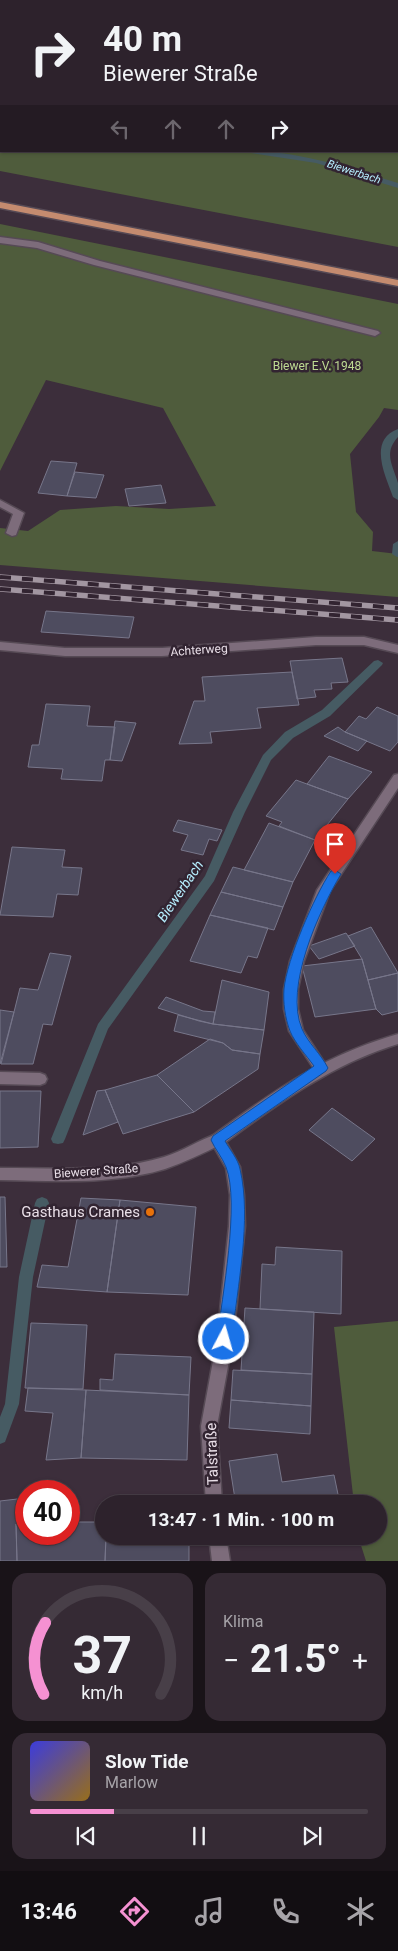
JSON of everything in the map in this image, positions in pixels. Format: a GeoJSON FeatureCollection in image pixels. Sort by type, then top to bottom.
{"type":"FeatureCollection","features":[{"type":"Feature","properties":{"kind":"main road"},"geometry":{"type":"LineString","coordinates":[[0,205],[398,282]]}},
{"type":"Feature","properties":{"kind":"street"},"geometry":{"type":"LineString","coordinates":[[0,240],[38,245],[97,264],[375,332]]}},
{"type":"Feature","properties":{"kind":"street"},"geometry":{"type":"LineString","coordinates":[[0,503],[19,513],[12,533]]}},
{"type":"Feature","properties":{"kind":"street","name":"Achterweg"},"geometry":{"type":"LineString","coordinates":[[0,646],[65,652],[162,652],[335,641],[364,641],[398,649]]}},
{"type":"Feature","properties":{"kind":"street"},"geometry":{"type":"LineString","coordinates":[[322,1068],[296,1031],[291,1009],[291,989],[297,962],[324,890],[398,778]]}},
{"type":"Feature","properties":{"kind":"street","name":"Biewerer Straße"},"geometry":{"type":"LineString","coordinates":[[0,1174],[73,1175],[133,1170],[165,1163],[217,1140],[322,1068],[344,1057],[398,1039]]}},
{"type":"Feature","properties":{"kind":"street"},"geometry":{"type":"LineString","coordinates":[[0,1078],[40,1079]]}},
{"type":"Feature","properties":{"kind":"street","name":"Talstraße"},"geometry":{"type":"LineString","coordinates":[[213,1495],[209,1426],[224,1339],[237,1226],[237,1195],[233,1167],[217,1140]]}},
{"type":"Feature","properties":{"kind":"street"},"geometry":{"type":"LineString","coordinates":[[218,1545],[221,1561]]}},
{"type":"Feature","properties":{"kind":"green space"},"geometry":{"type":"Polygon","coordinates":[[[0,152],[398,152],[398,247],[0,171],[0,152]]]}},
{"type":"Feature","properties":{"kind":"green space","name":"Biewer E.V. 1948"},"geometry":{"type":"Polygon","coordinates":[[[0,224],[398,304],[398,410],[384,408],[350,454],[356,512],[373,532],[372,551],[398,554],[398,597],[0,565],[0,528],[28,531],[60,510],[116,506],[169,509],[216,506],[163,408],[46,380],[0,471],[0,224]]]}},
{"type":"Feature","properties":{"kind":"green space"},"geometry":{"type":"Polygon","coordinates":[[[398,1321],[398,1561],[366,1561],[361,1545],[387,1545],[387,1495],[353,1495],[334,1327],[398,1321]]]}},
{"type":"Feature","properties":{"kind":"building"},"geometry":{"type":"Polygon","coordinates":[[[51,461],[77,463],[67,496],[38,493],[51,461]]]}},
{"type":"Feature","properties":{"kind":"building"},"geometry":{"type":"Polygon","coordinates":[[[75,472],[104,475],[96,498],[67,496],[75,472]]]}},
{"type":"Feature","properties":{"kind":"building"},"geometry":{"type":"Polygon","coordinates":[[[161,485],[166,503],[129,506],[125,489],[161,485]]]}},
{"type":"Feature","properties":{"kind":"building"},"geometry":{"type":"Polygon","coordinates":[[[46,611],[134,617],[129,638],[41,632],[46,611]]]}},
{"type":"Feature","properties":{"kind":"building"},"geometry":{"type":"Polygon","coordinates":[[[342,658],[348,682],[331,683],[332,689],[314,690],[316,697],[297,699],[290,661],[342,658]]]}},
{"type":"Feature","properties":{"kind":"building"},"geometry":{"type":"Polygon","coordinates":[[[292,672],[299,705],[257,708],[261,728],[210,732],[212,743],[179,744],[194,701],[205,701],[202,677],[292,672]]]}},
{"type":"Feature","properties":{"kind":"building"},"geometry":{"type":"Polygon","coordinates":[[[46,704],[90,706],[87,726],[115,727],[110,760],[105,760],[102,781],[61,779],[63,769],[28,767],[32,745],[39,745],[46,704]]]}},
{"type":"Feature","properties":{"kind":"building"},"geometry":{"type":"Polygon","coordinates":[[[377,707],[398,716],[398,742],[390,751],[345,732],[359,716],[366,719],[377,707]]]}},
{"type":"Feature","properties":{"kind":"building"},"geometry":{"type":"Polygon","coordinates":[[[115,721],[136,723],[122,761],[110,760],[115,721]]]}},
{"type":"Feature","properties":{"kind":"building"},"geometry":{"type":"Polygon","coordinates":[[[338,727],[367,741],[358,751],[324,736],[338,727]]]}},
{"type":"Feature","properties":{"kind":"building"},"geometry":{"type":"Polygon","coordinates":[[[329,756],[372,772],[348,799],[307,784],[329,756]]]}},
{"type":"Feature","properties":{"kind":"building"},"geometry":{"type":"Polygon","coordinates":[[[296,780],[348,799],[315,840],[279,826],[282,822],[266,816],[296,780]]]}},
{"type":"Feature","properties":{"kind":"building"},"geometry":{"type":"Polygon","coordinates":[[[178,820],[222,830],[217,841],[209,839],[203,855],[181,850],[188,835],[173,831],[178,820]]]}},
{"type":"Feature","properties":{"kind":"building"},"geometry":{"type":"Polygon","coordinates":[[[269,823],[315,840],[293,882],[244,870],[269,823]]]}},
{"type":"Feature","properties":{"kind":"building"},"geometry":{"type":"Polygon","coordinates":[[[12,847],[65,850],[62,867],[82,868],[78,895],[57,894],[53,917],[0,915],[12,847]]]}},
{"type":"Feature","properties":{"kind":"building"},"geometry":{"type":"Polygon","coordinates":[[[233,867],[293,882],[283,907],[221,892],[233,867]]]}},
{"type":"Feature","properties":{"kind":"building"},"geometry":{"type":"Polygon","coordinates":[[[221,892],[283,907],[274,930],[210,915],[221,892]]]}},
{"type":"Feature","properties":{"kind":"building"},"geometry":{"type":"Polygon","coordinates":[[[210,915],[268,928],[257,958],[248,956],[241,973],[190,961],[210,915]]]}},
{"type":"Feature","properties":{"kind":"building"},"geometry":{"type":"Polygon","coordinates":[[[371,927],[398,973],[368,980],[362,959],[348,936],[371,927]]]}},
{"type":"Feature","properties":{"kind":"building"},"geometry":{"type":"Polygon","coordinates":[[[346,933],[355,946],[319,959],[309,946],[346,933]]]}},
{"type":"Feature","properties":{"kind":"building"},"geometry":{"type":"Polygon","coordinates":[[[50,953],[71,956],[52,1025],[43,1024],[33,1064],[1,1064],[20,988],[38,990],[50,953]]]}},
{"type":"Feature","properties":{"kind":"building"},"geometry":{"type":"Polygon","coordinates":[[[362,959],[376,1009],[315,1017],[302,966],[362,959]]]}},
{"type":"Feature","properties":{"kind":"building"},"geometry":{"type":"Polygon","coordinates":[[[398,973],[398,1011],[382,1015],[376,1009],[368,980],[398,973]]]}},
{"type":"Feature","properties":{"kind":"building"},"geometry":{"type":"Polygon","coordinates":[[[222,980],[269,992],[264,1030],[213,1024],[222,980]]]}},
{"type":"Feature","properties":{"kind":"building"},"geometry":{"type":"Polygon","coordinates":[[[166,997],[203,1011],[215,1012],[213,1024],[158,1008],[166,997]]]}},
{"type":"Feature","properties":{"kind":"building"},"geometry":{"type":"Polygon","coordinates":[[[0,1010],[14,1012],[0,1064],[0,1010]]]}},
{"type":"Feature","properties":{"kind":"building"},"geometry":{"type":"Polygon","coordinates":[[[178,1015],[213,1024],[264,1030],[260,1054],[232,1050],[223,1043],[174,1031],[178,1015]]]}},
{"type":"Feature","properties":{"kind":"building"},"geometry":{"type":"Polygon","coordinates":[[[210,1039],[223,1043],[232,1050],[260,1054],[258,1069],[194,1112],[157,1075],[210,1039]]]}},
{"type":"Feature","properties":{"kind":"building"},"geometry":{"type":"Polygon","coordinates":[[[157,1075],[194,1112],[123,1134],[105,1090],[157,1075]]]}},
{"type":"Feature","properties":{"kind":"building"},"geometry":{"type":"Polygon","coordinates":[[[105,1090],[118,1122],[83,1135],[97,1091],[105,1090]]]}},
{"type":"Feature","properties":{"kind":"building"},"geometry":{"type":"Polygon","coordinates":[[[0,1091],[41,1091],[38,1147],[0,1148],[0,1091]]]}},
{"type":"Feature","properties":{"kind":"building"},"geometry":{"type":"Polygon","coordinates":[[[332,1108],[375,1139],[352,1161],[309,1130],[332,1108]]]}},
{"type":"Feature","properties":{"kind":"building"},"geometry":{"type":"Polygon","coordinates":[[[0,1197],[5,1197],[7,1267],[0,1267],[0,1197]]]}},
{"type":"Feature","properties":{"kind":"building"},"geometry":{"type":"Polygon","coordinates":[[[81,1198],[120,1200],[107,1292],[37,1287],[42,1265],[68,1267],[81,1198]]]}},
{"type":"Feature","properties":{"kind":"building"},"geometry":{"type":"Polygon","coordinates":[[[120,1200],[196,1207],[188,1295],[107,1292],[120,1200]]]}},
{"type":"Feature","properties":{"kind":"building"},"geometry":{"type":"Polygon","coordinates":[[[276,1247],[342,1251],[341,1314],[260,1309],[262,1264],[275,1265],[276,1247]]]}},
{"type":"Feature","properties":{"kind":"building"},"geometry":{"type":"Polygon","coordinates":[[[245,1308],[314,1312],[312,1374],[241,1370],[245,1308]]]}},
{"type":"Feature","properties":{"kind":"building"},"geometry":{"type":"Polygon","coordinates":[[[31,1323],[87,1325],[83,1389],[25,1388],[31,1323]]]}},
{"type":"Feature","properties":{"kind":"building"},"geometry":{"type":"Polygon","coordinates":[[[115,1354],[191,1357],[189,1395],[100,1390],[100,1379],[113,1380],[115,1354]]]}},
{"type":"Feature","properties":{"kind":"building"},"geometry":{"type":"Polygon","coordinates":[[[233,1370],[312,1374],[311,1406],[231,1400],[233,1370]]]}},
{"type":"Feature","properties":{"kind":"building"},"geometry":{"type":"Polygon","coordinates":[[[28,1388],[86,1390],[81,1458],[46,1460],[53,1413],[25,1411],[28,1388]]]}},
{"type":"Feature","properties":{"kind":"building"},"geometry":{"type":"Polygon","coordinates":[[[86,1390],[189,1395],[187,1460],[81,1458],[86,1390]]]}},
{"type":"Feature","properties":{"kind":"building"},"geometry":{"type":"Polygon","coordinates":[[[231,1400],[311,1406],[310,1434],[229,1428],[231,1400]]]}},
{"type":"Feature","properties":{"kind":"building"},"geometry":{"type":"Polygon","coordinates":[[[277,1454],[282,1482],[334,1475],[338,1495],[234,1495],[229,1461],[277,1454]]]}},
{"type":"Feature","properties":{"kind":"building"},"geometry":{"type":"Polygon","coordinates":[[[15,1499],[17,1561],[0,1561],[0,1501],[15,1499]]]}},
{"type":"Feature","properties":{"kind":"building"},"geometry":{"type":"Polygon","coordinates":[[[80,1522],[95,1522],[95,1545],[106,1545],[105,1561],[17,1561],[17,1545],[80,1545],[80,1522]]]}},
{"type":"Feature","properties":{"kind":"building"},"geometry":{"type":"Polygon","coordinates":[[[106,1545],[189,1545],[189,1561],[105,1561],[106,1545]]]}},
{"type":"Feature","properties":{"kind":"waterway","name":"Biewerbach"},"geometry":{"type":"LineString","coordinates":[[258,152],[317,161],[398,186]]}},
{"type":"Feature","properties":{"kind":"waterway","name":"Biewerbach"},"geometry":{"type":"LineString","coordinates":[[398,432],[387,443],[385,463],[398,497]]}},
{"type":"Feature","properties":{"kind":"waterway","name":"Biewerbach"},"geometry":{"type":"LineString","coordinates":[[397,554],[398,544]]}},
{"type":"Feature","properties":{"kind":"waterway","name":"Biewerbach"},"geometry":{"type":"LineString","coordinates":[[58,1139],[102,1027],[210,878],[239,812],[267,758],[289,735],[326,713],[378,663]]}},
{"type":"Feature","properties":{"kind":"waterway","name":"Biewerbach"},"geometry":{"type":"LineString","coordinates":[[0,1437],[12,1404],[26,1277],[42,1203]]}},
{"type":"Feature","properties":{"kind":"railway"},"geometry":{"type":"LineString","coordinates":[[0,577],[398,608]]}},
{"type":"Feature","properties":{"kind":"railway"},"geometry":{"type":"LineString","coordinates":[[0,589],[398,620]]}},
{"type":"Feature","properties":{"kind":"place","name":"Gasthaus Crames"},"geometry":{"type":"Point","coordinates":[150,1212]}},
{"type":"Feature","properties":{"kind":"route"},"geometry":{"type":"LineString","coordinates":[[224,1339],[237,1226],[237,1195],[233,1167],[217,1140],[298,1082],[322,1068],[296,1031],[291,1009],[291,989],[297,962],[324,890],[335,874]]}}]}
